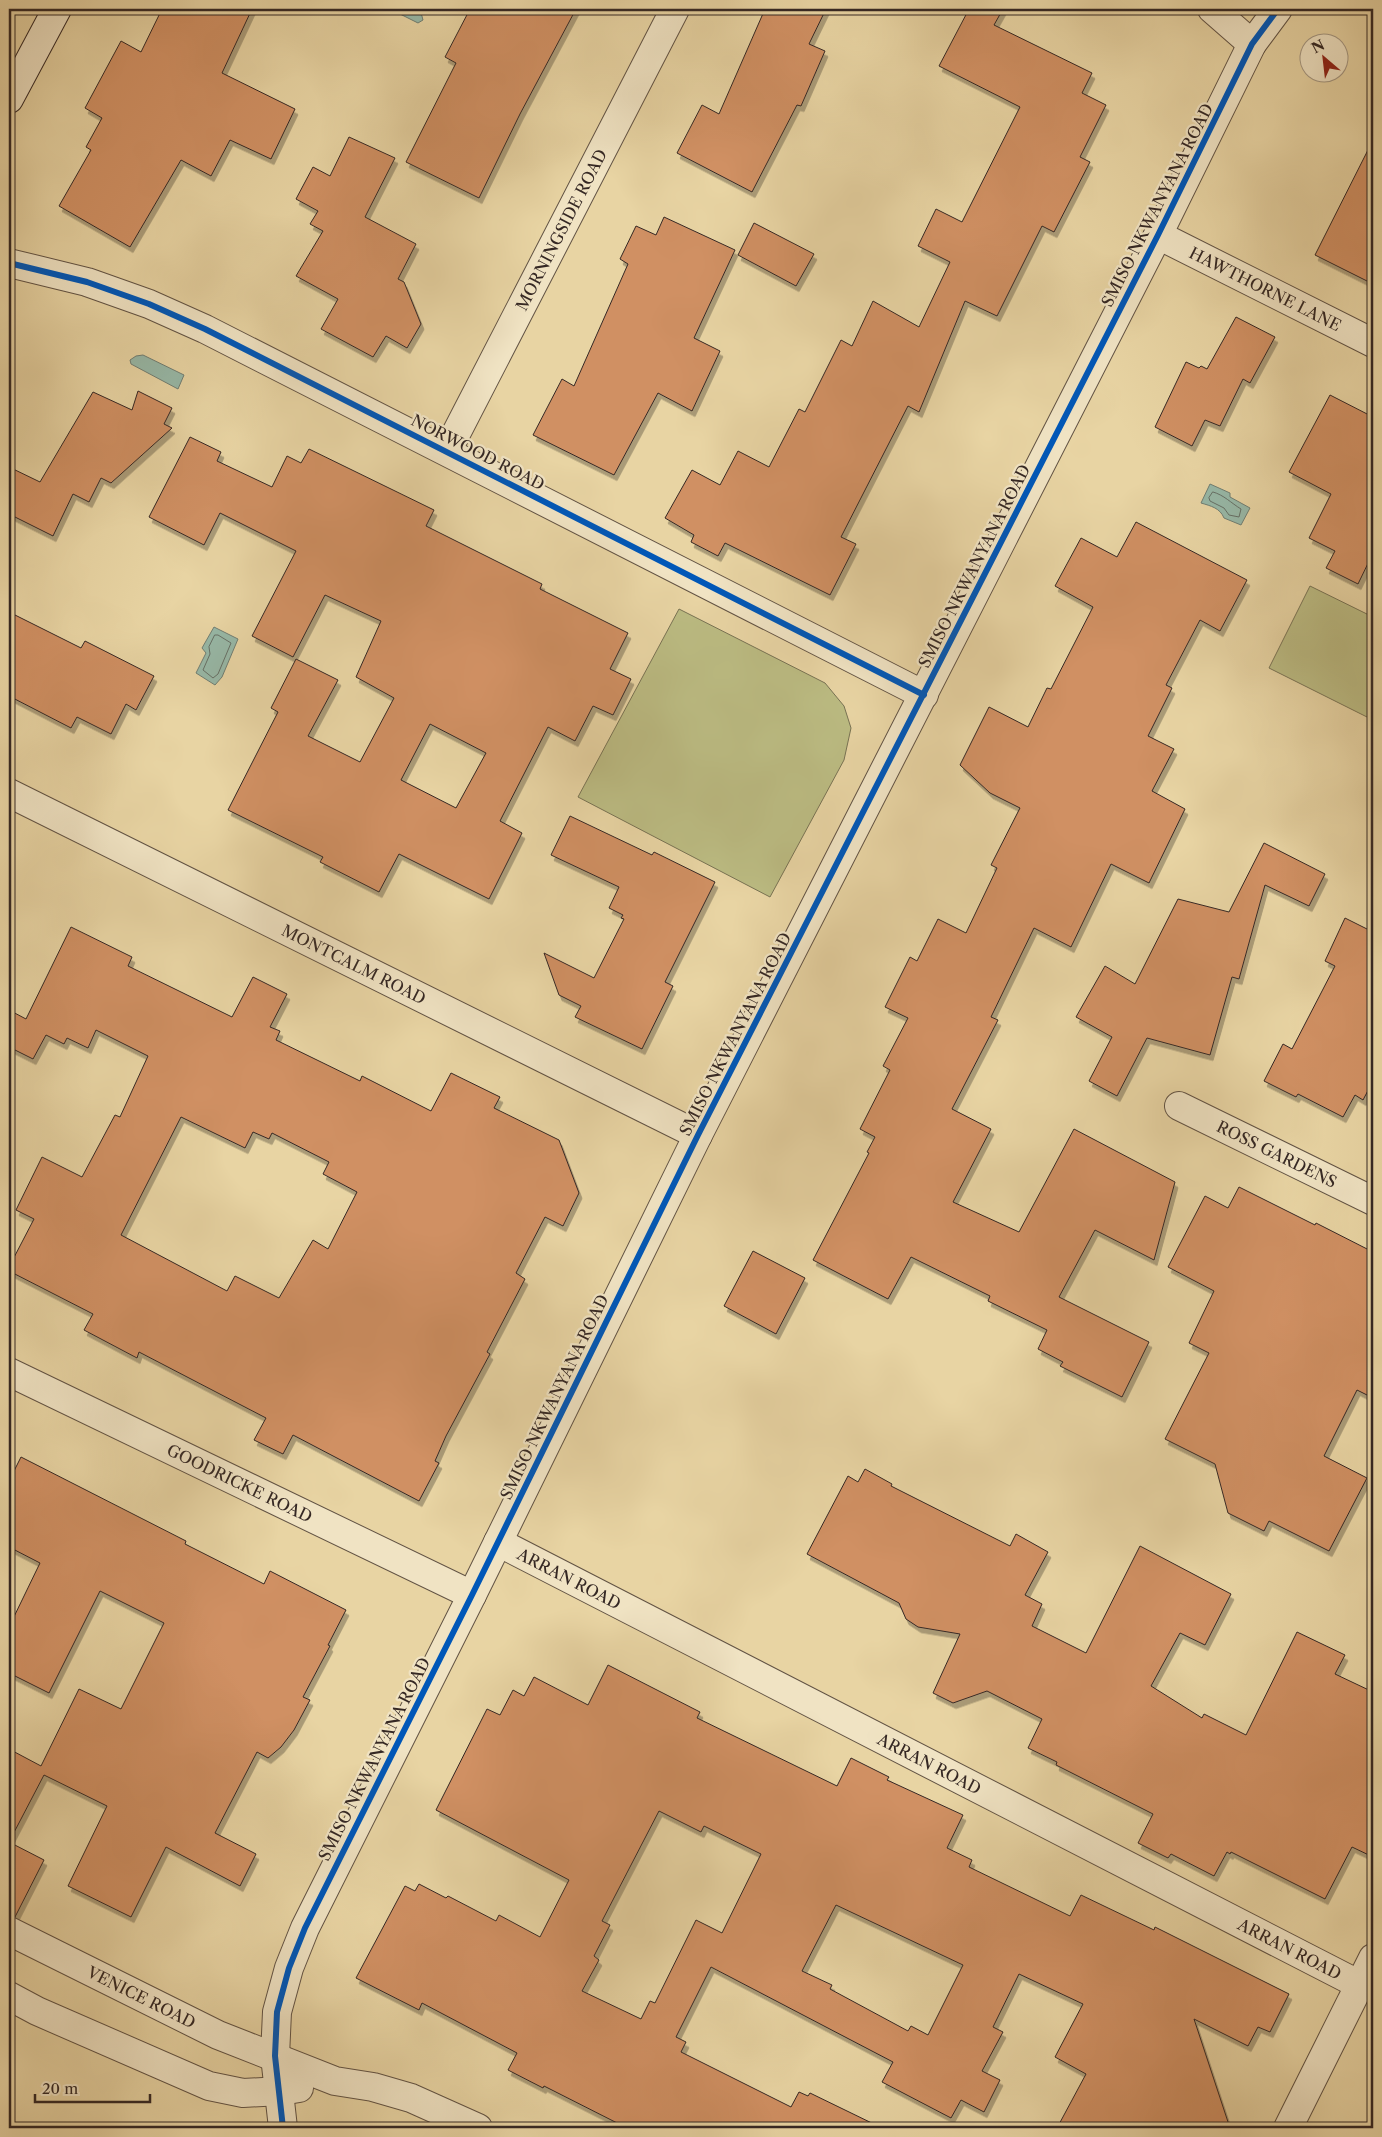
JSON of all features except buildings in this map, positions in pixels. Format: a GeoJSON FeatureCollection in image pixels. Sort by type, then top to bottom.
{"type":"FeatureCollection","features":[{"type":"Feature","properties":{"kind":"street"},"geometry":{"type":"LineString","coordinates":[[9,99],[57,9]]}},
{"type":"Feature","properties":{"kind":"street","name":"MORNINGSIDE ROAD"},"geometry":{"type":"LineString","coordinates":[[447,451],[675,9]]}},
{"type":"Feature","properties":{"kind":"street"},"geometry":{"type":"LineString","coordinates":[[1212,9],[1252,44]]}},
{"type":"Feature","properties":{"kind":"street","name":"SMISO NKWANYANA ROAD"},"geometry":{"type":"LineString","coordinates":[[283,2128],[281,2091],[275,2056],[277,2012],[289,1968],[305,1928],[472,1595],[698,1135],[1158,236],[1252,44],[1278,9]]}},
{"type":"Feature","properties":{"kind":"street","name":"HAWTHORNE LANE"},"geometry":{"type":"LineString","coordinates":[[1158,236],[1373,343]]}},
{"type":"Feature","properties":{"kind":"street","name":"NORWOOD ROAD"},"geometry":{"type":"LineString","coordinates":[[10,268],[87,282],[149,304],[206,329],[924,695]]}},
{"type":"Feature","properties":{"kind":"street","name":"MONTCALM ROAD"},"geometry":{"type":"LineString","coordinates":[[9,793],[698,1135]]}},
{"type":"Feature","properties":{"kind":"street","name":"ROSS GARDENS"},"geometry":{"type":"LineString","coordinates":[[1180,1106],[1373,1201]]}},
{"type":"Feature","properties":{"kind":"street","name":"GOODRICKE ROAD"},"geometry":{"type":"LineString","coordinates":[[9,1372],[472,1595]]}},
{"type":"Feature","properties":{"kind":"street","name":"ARRAN ROAD"},"geometry":{"type":"LineString","coordinates":[[498,1542],[1360,1985]]}},
{"type":"Feature","properties":{"kind":"street","name":"VENICE ROAD"},"geometry":{"type":"LineString","coordinates":[[9,1931],[218,2035],[335,2081]]}},
{"type":"Feature","properties":{"kind":"street"},"geometry":{"type":"LineString","coordinates":[[1288,2128],[1373,1958]]}},
{"type":"Feature","properties":{"kind":"street"},"geometry":{"type":"LineString","coordinates":[[9,1996],[37,2011],[209,2086],[243,2093],[281,2091],[335,2081],[373,2087],[412,2098],[478,2128]]}},
{"type":"Feature","properties":{"kind":"green space"},"geometry":{"type":"Polygon","coordinates":[[[1310,586],[1373,617],[1373,720],[1269,668],[1310,586]]]}},
{"type":"Feature","properties":{"kind":"green space"},"geometry":{"type":"Polygon","coordinates":[[[679,609],[825,683],[844,706],[851,728],[844,760],[770,897],[578,797],[679,609]]]}},
{"type":"Feature","properties":{"kind":"water"},"geometry":{"type":"Polygon","coordinates":[[[398,9],[420,9],[423,20],[418,23],[396,12],[398,9]]]}},
{"type":"Feature","properties":{"kind":"water"},"geometry":{"type":"Polygon","coordinates":[[[143,355],[184,375],[178,389],[131,364],[130,360],[136,356],[143,355]]]}},
{"type":"Feature","properties":{"kind":"water"},"geometry":{"type":"Polygon","coordinates":[[[1210,484],[1230,493],[1230,497],[1250,508],[1241,525],[1224,518],[1215,508],[1201,503],[1210,484]]]}},
{"type":"Feature","properties":{"kind":"water"},"geometry":{"type":"Polygon","coordinates":[[[214,627],[238,639],[222,677],[215,685],[196,673],[206,653],[202,648],[214,627]]]}},
{"type":"Feature","properties":{"kind":"cycle path"},"geometry":{"type":"LineString","coordinates":[[283,2128],[275,2056],[277,2012],[289,1968],[305,1928],[472,1595],[698,1135],[1158,235],[1252,44],[1278,9]]}},
{"type":"Feature","properties":{"kind":"cycle path"},"geometry":{"type":"LineString","coordinates":[[9,263],[87,282],[149,304],[205,329],[924,695]]}}]}
